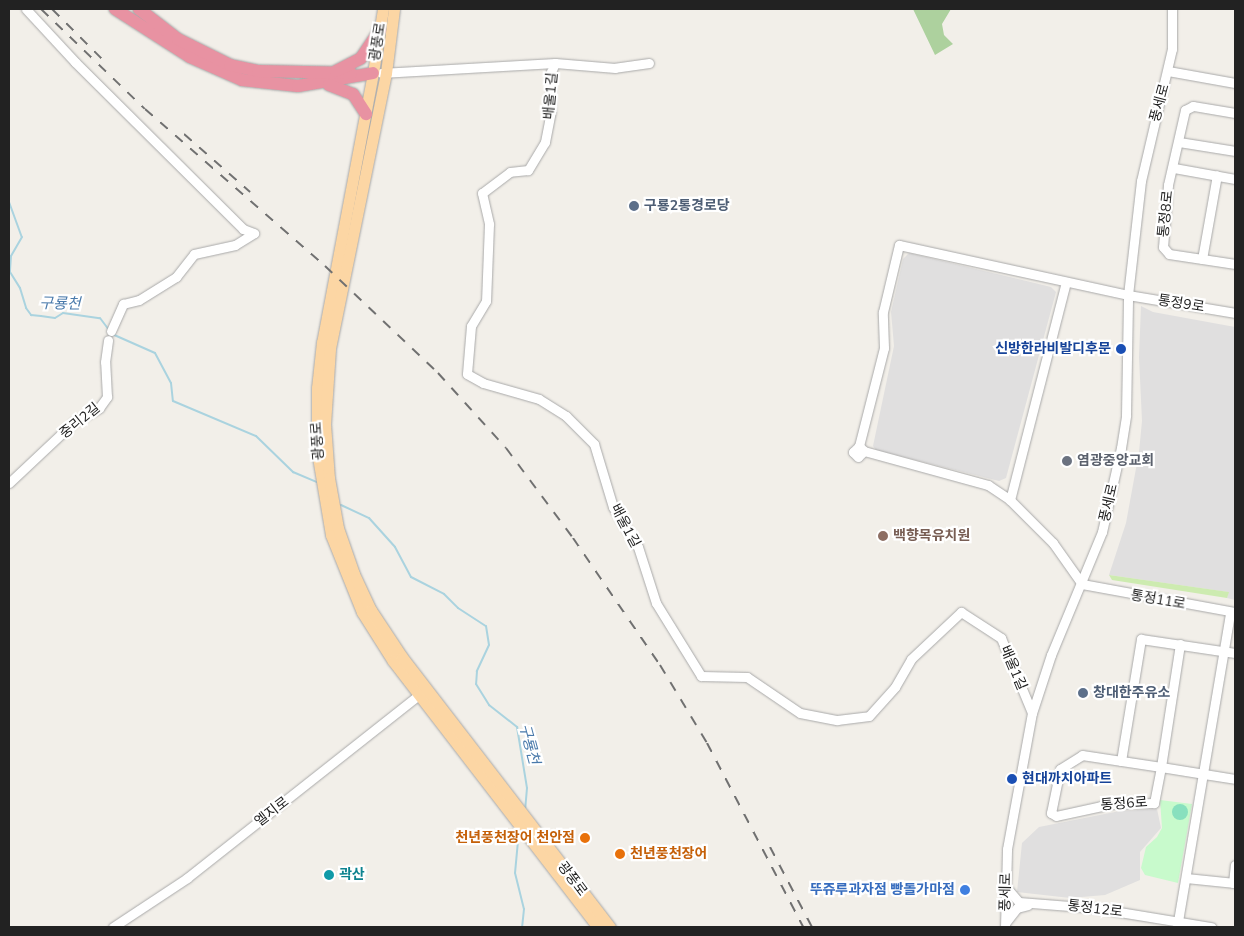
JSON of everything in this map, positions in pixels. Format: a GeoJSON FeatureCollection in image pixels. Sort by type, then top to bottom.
{"type":"FeatureCollection","features":[{"type":"Feature","properties":{"kind":"highway"},"geometry":{"type":"LineString","coordinates":[[115,9],[190,57],[228,76],[283,86],[314,84],[380,73]]}},
{"type":"Feature","properties":{"kind":"highway"},"geometry":{"type":"LineString","coordinates":[[126,9],[142,27]]}},
{"type":"Feature","properties":{"kind":"highway"},"geometry":{"type":"LineString","coordinates":[[139,9],[178,39],[230,65],[258,71],[380,73]]}},
{"type":"Feature","properties":{"kind":"highway"},"geometry":{"type":"LineString","coordinates":[[332,72],[361,58],[380,30]]}},
{"type":"Feature","properties":{"kind":"highway"},"geometry":{"type":"LineString","coordinates":[[314,84],[333,85],[349,91],[366,114]]}},
{"type":"Feature","properties":{"kind":"main road","name":"광풍로"},"geometry":{"type":"LineString","coordinates":[[383,9],[380,30],[380,73],[366,114],[322,342],[316,406],[317,451],[325,507],[346,576],[362,612],[518,817],[610,927]]}},
{"type":"Feature","properties":{"kind":"main road","name":"광풍로"},"geometry":{"type":"LineString","coordinates":[[394,9],[380,73],[347,269],[330,349],[325,424],[329,478],[338,528],[354,574],[371,610],[423,693]]}},
{"type":"Feature","properties":{"kind":"main road","name":"광풍로"},"geometry":{"type":"LineString","coordinates":[[533,836],[598,927]]}},
{"type":"Feature","properties":{"kind":"street","name":"중리2길"},"geometry":{"type":"LineString","coordinates":[[9,483],[74,422],[99,408],[107,397],[105,362],[110,336],[123,304],[147,295],[176,277],[194,254],[235,245],[254,233],[236,222],[75,62],[26,9]]}},
{"type":"Feature","properties":{"kind":"street","name":"풍세로"},"geometry":{"type":"LineString","coordinates":[[1005,926],[1005,886],[1020,767],[1032,713],[1051,655],[1082,584],[1108,511],[1121,448],[1126,415],[1128,295],[1142,181],[1168,71],[1172,9]]}},
{"type":"Feature","properties":{"kind":"street","name":"배울1길"},"geometry":{"type":"LineString","coordinates":[[556,62],[551,72],[551,111],[545,142],[528,170],[510,172],[482,193],[489,224],[486,301],[472,326],[467,374],[483,383],[539,399],[566,416],[594,444],[613,507],[638,547],[656,603],[701,676],[747,677],[800,713],[837,720],[869,716],[895,687],[911,659],[961,612],[1001,638],[1032,713]]}},
{"type":"Feature","properties":{"kind":"street","name":"배울1길"},"geometry":{"type":"LineString","coordinates":[[380,73],[556,62],[615,68],[649,63]]}},
{"type":"Feature","properties":{"kind":"street"},"geometry":{"type":"LineString","coordinates":[[1168,71],[1235,83]]}},
{"type":"Feature","properties":{"kind":"street","name":"통정8로"},"geometry":{"type":"LineString","coordinates":[[1235,113],[1187,107],[1166,201],[1163,247],[1169,254],[1235,264]]}},
{"type":"Feature","properties":{"kind":"street"},"geometry":{"type":"LineString","coordinates":[[1179,142],[1235,152]]}},
{"type":"Feature","properties":{"kind":"street"},"geometry":{"type":"LineString","coordinates":[[1174,168],[1235,178]]}},
{"type":"Feature","properties":{"kind":"street"},"geometry":{"type":"LineString","coordinates":[[1202,259],[1217,175]]}},
{"type":"Feature","properties":{"kind":"street","name":"통정9로"},"geometry":{"type":"LineString","coordinates":[[1010,500],[988,485],[862,449],[884,348],[883,312],[899,245],[1128,295],[1235,313]]}},
{"type":"Feature","properties":{"kind":"street"},"geometry":{"type":"LineString","coordinates":[[1066,282],[1010,500],[1053,544],[1082,584]]}},
{"type":"Feature","properties":{"kind":"street","name":"통정11로"},"geometry":{"type":"LineString","coordinates":[[1082,584],[1233,612]]}},
{"type":"Feature","properties":{"kind":"street"},"geometry":{"type":"LineString","coordinates":[[1178,924],[1224,651],[1233,612]]}},
{"type":"Feature","properties":{"kind":"street"},"geometry":{"type":"LineString","coordinates":[[1121,761],[1141,639],[1235,653]]}},
{"type":"Feature","properties":{"kind":"street","name":"통정6로"},"geometry":{"type":"LineString","coordinates":[[1180,644],[1161,767],[1154,803],[1103,805],[1056,816],[1051,813],[1060,769],[1082,755],[1161,767],[1235,779]]}},
{"type":"Feature","properties":{"kind":"street","name":"엘지로"},"geometry":{"type":"LineString","coordinates":[[113,927],[187,878],[423,693]]}},
{"type":"Feature","properties":{"kind":"street"},"geometry":{"type":"LineString","coordinates":[[1186,878],[1234,883],[1235,865]]}},
{"type":"Feature","properties":{"kind":"street"},"geometry":{"type":"LineString","coordinates":[[1005,886],[1019,902],[1038,904]]}},
{"type":"Feature","properties":{"kind":"street"},"geometry":{"type":"LineString","coordinates":[[1005,926],[1017,908],[1038,904]]}},
{"type":"Feature","properties":{"kind":"street","name":"통정12로"},"geometry":{"type":"LineString","coordinates":[[1038,904],[1095,908],[1178,924],[1211,927]]}},
{"type":"Feature","properties":{"kind":"shaded area"},"geometry":{"type":"Polygon","coordinates":[[[909,253],[1051,287],[1056,292],[1006,478],[999,481],[876,450],[873,446],[894,346],[891,312],[903,259],[909,253]]]}},
{"type":"Feature","properties":{"kind":"shaded area"},"geometry":{"type":"Polygon","coordinates":[[[1141,306],[1153,312],[1235,327],[1235,600],[1227,598],[1228,592],[1109,575],[1126,523],[1139,452],[1142,421],[1139,357],[1141,306]]]}},
{"type":"Feature","properties":{"kind":"shaded area","name":"현대까치아파트"},"geometry":{"type":"Polygon","coordinates":[[[1157,809],[1161,828],[1140,852],[1140,880],[1105,895],[1070,898],[1017,892],[1022,843],[1039,827],[1120,811],[1157,809]]]}},
{"type":"Feature","properties":{"kind":"green space"},"geometry":{"type":"Polygon","coordinates":[[[913,9],[951,9],[942,24],[944,35],[953,44],[935,55],[913,9]]]}},
{"type":"Feature","properties":{"kind":"green space"},"geometry":{"type":"Polygon","coordinates":[[[1109,575],[1229,592],[1227,598],[1112,580],[1109,575]]]}},
{"type":"Feature","properties":{"kind":"green space"},"geometry":{"type":"Polygon","coordinates":[[[1160,800],[1192,804],[1178,883],[1145,875],[1141,868],[1146,847],[1157,837],[1162,828],[1160,800]]]}},
{"type":"Feature","properties":{"kind":"green space"},"geometry":{"type":"Polygon","coordinates":[[[1177,804],[1183,804],[1188,809],[1186,818],[1177,820],[1172,815],[1172,809],[1177,804]]]}},
{"type":"Feature","properties":{"kind":"waterway","name":"구룡천"},"geometry":{"type":"LineString","coordinates":[[9,202],[22,237],[11,256],[10,272],[20,288],[26,308],[31,315],[55,318],[63,313],[100,318],[109,330]]}},
{"type":"Feature","properties":{"kind":"waterway","name":"구룡천"},"geometry":{"type":"LineString","coordinates":[[112,334],[155,353],[171,383],[173,401],[256,436],[293,472],[317,482]]}},
{"type":"Feature","properties":{"kind":"waterway","name":"구룡천"},"geometry":{"type":"LineString","coordinates":[[341,505],[369,518],[395,547],[411,577],[444,594],[458,608],[486,626],[489,645],[477,671],[476,684],[489,705],[517,727],[527,788],[525,809]]}},
{"type":"Feature","properties":{"kind":"waterway","name":"구룡천"},"geometry":{"type":"LineString","coordinates":[[519,830],[515,873],[524,909],[522,927]]}},
{"type":"Feature","properties":{"kind":"railway"},"geometry":{"type":"LineString","coordinates":[[41,9],[145,109],[325,266],[438,373],[506,448],[573,538],[660,665],[707,743],[803,927]]}},
{"type":"Feature","properties":{"kind":"railway"},"geometry":{"type":"LineString","coordinates":[[52,9],[103,60]]}},
{"type":"Feature","properties":{"kind":"railway"},"geometry":{"type":"LineString","coordinates":[[184,134],[250,192]]}},
{"type":"Feature","properties":{"kind":"railway"},"geometry":{"type":"LineString","coordinates":[[770,847],[812,927]]}},
{"type":"Feature","properties":{"kind":"place","name":"구룡2통경로당"},"geometry":{"type":"Point","coordinates":[634,206]}},
{"type":"Feature","properties":{"kind":"place","name":"신방한라비발디후문"},"geometry":{"type":"Point","coordinates":[1121,349]}},
{"type":"Feature","properties":{"kind":"place","name":"염광중앙교회"},"geometry":{"type":"Point","coordinates":[1067,461]}},
{"type":"Feature","properties":{"kind":"place","name":"백향목유치원"},"geometry":{"type":"Point","coordinates":[883,536]}},
{"type":"Feature","properties":{"kind":"place","name":"창대한주유소"},"geometry":{"type":"Point","coordinates":[1083,693]}},
{"type":"Feature","properties":{"kind":"place","name":"현대까치아파트"},"geometry":{"type":"Point","coordinates":[1012,779]}},
{"type":"Feature","properties":{"kind":"place","name":"천년풍천장어 천안점"},"geometry":{"type":"Point","coordinates":[585,838]}},
{"type":"Feature","properties":{"kind":"place","name":"천년풍천장어"},"geometry":{"type":"Point","coordinates":[620,854]}},
{"type":"Feature","properties":{"kind":"place","name":"곽산"},"geometry":{"type":"Point","coordinates":[329,875]}},
{"type":"Feature","properties":{"kind":"place","name":"뚜쥬루과자점 빵돌가마점"},"geometry":{"type":"Point","coordinates":[965,890]}}]}
